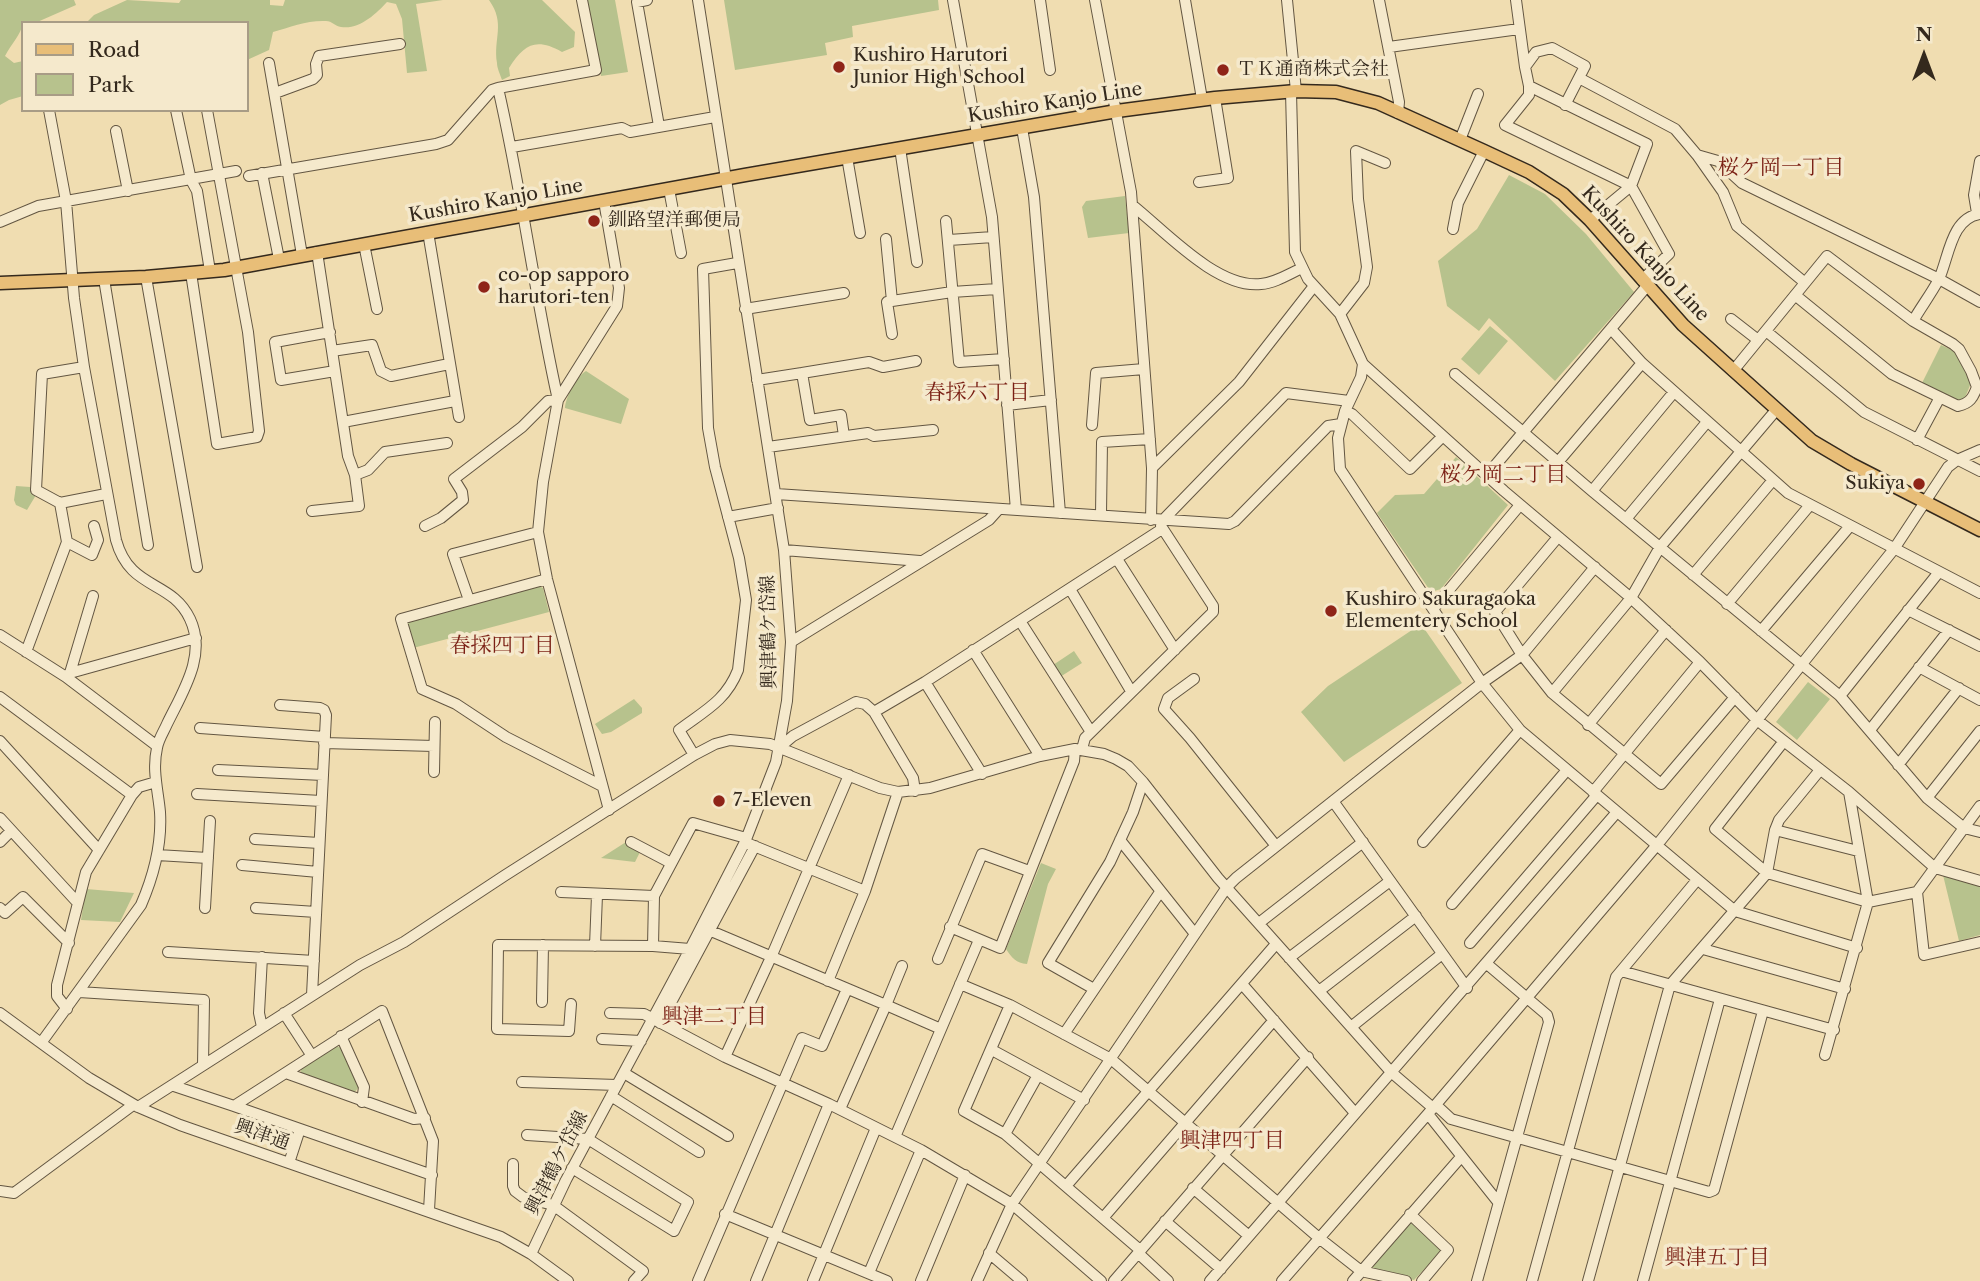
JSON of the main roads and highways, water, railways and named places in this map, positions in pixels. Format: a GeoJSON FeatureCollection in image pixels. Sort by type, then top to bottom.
{"type":"FeatureCollection","features":[{"type":"Feature","properties":{"kind":"main road","name":"Kushiro Kanjo Line"},"geometry":{"type":"LineString","coordinates":[[0,283],[146,277],[237,268],[726,178],[1117,111],[1202,99],[1320,90],[1353,95],[1378,103],[1529,172],[1563,194],[1590,220],[1683,325],[1812,440],[1851,464],[1980,530]]}},
{"type":"Feature","properties":{"kind":"place","name":"Kushiro Harutori Junior High School"},"geometry":{"type":"Point","coordinates":[839,67]}},
{"type":"Feature","properties":{"kind":"place","name":"ＴＫ通商株式会社"},"geometry":{"type":"Point","coordinates":[1223,70]}},
{"type":"Feature","properties":{"kind":"place","name":"釧路望洋郵便局"},"geometry":{"type":"Point","coordinates":[594,221]}},
{"type":"Feature","properties":{"kind":"place","name":"co-op sapporo harutori-ten"},"geometry":{"type":"Point","coordinates":[484,287]}},
{"type":"Feature","properties":{"kind":"place","name":"Sukiya"},"geometry":{"type":"Point","coordinates":[1919,484]}},
{"type":"Feature","properties":{"kind":"place","name":"Kushiro Sakuragaoka Elementery School"},"geometry":{"type":"Point","coordinates":[1331,611]}},
{"type":"Feature","properties":{"kind":"place","name":"7-Eleven"},"geometry":{"type":"Point","coordinates":[719,801]}},
{"type":"Feature","properties":{"kind":"district","name":"桜ケ岡一丁目"},"geometry":{"type":"Point","coordinates":[1781,168]}},
{"type":"Feature","properties":{"kind":"district","name":"春採六丁目"},"geometry":{"type":"Point","coordinates":[977,393]}},
{"type":"Feature","properties":{"kind":"district","name":"桜ケ岡二丁目"},"geometry":{"type":"Point","coordinates":[1503,475]}},
{"type":"Feature","properties":{"kind":"district","name":"春採四丁目"},"geometry":{"type":"Point","coordinates":[502,646]}},
{"type":"Feature","properties":{"kind":"district","name":"興津二丁目"},"geometry":{"type":"Point","coordinates":[714,1017]}},
{"type":"Feature","properties":{"kind":"district","name":"興津四丁目"},"geometry":{"type":"Point","coordinates":[1232,1141]}},
{"type":"Feature","properties":{"kind":"district","name":"興津五丁目"},"geometry":{"type":"Point","coordinates":[1717,1258]}}]}
